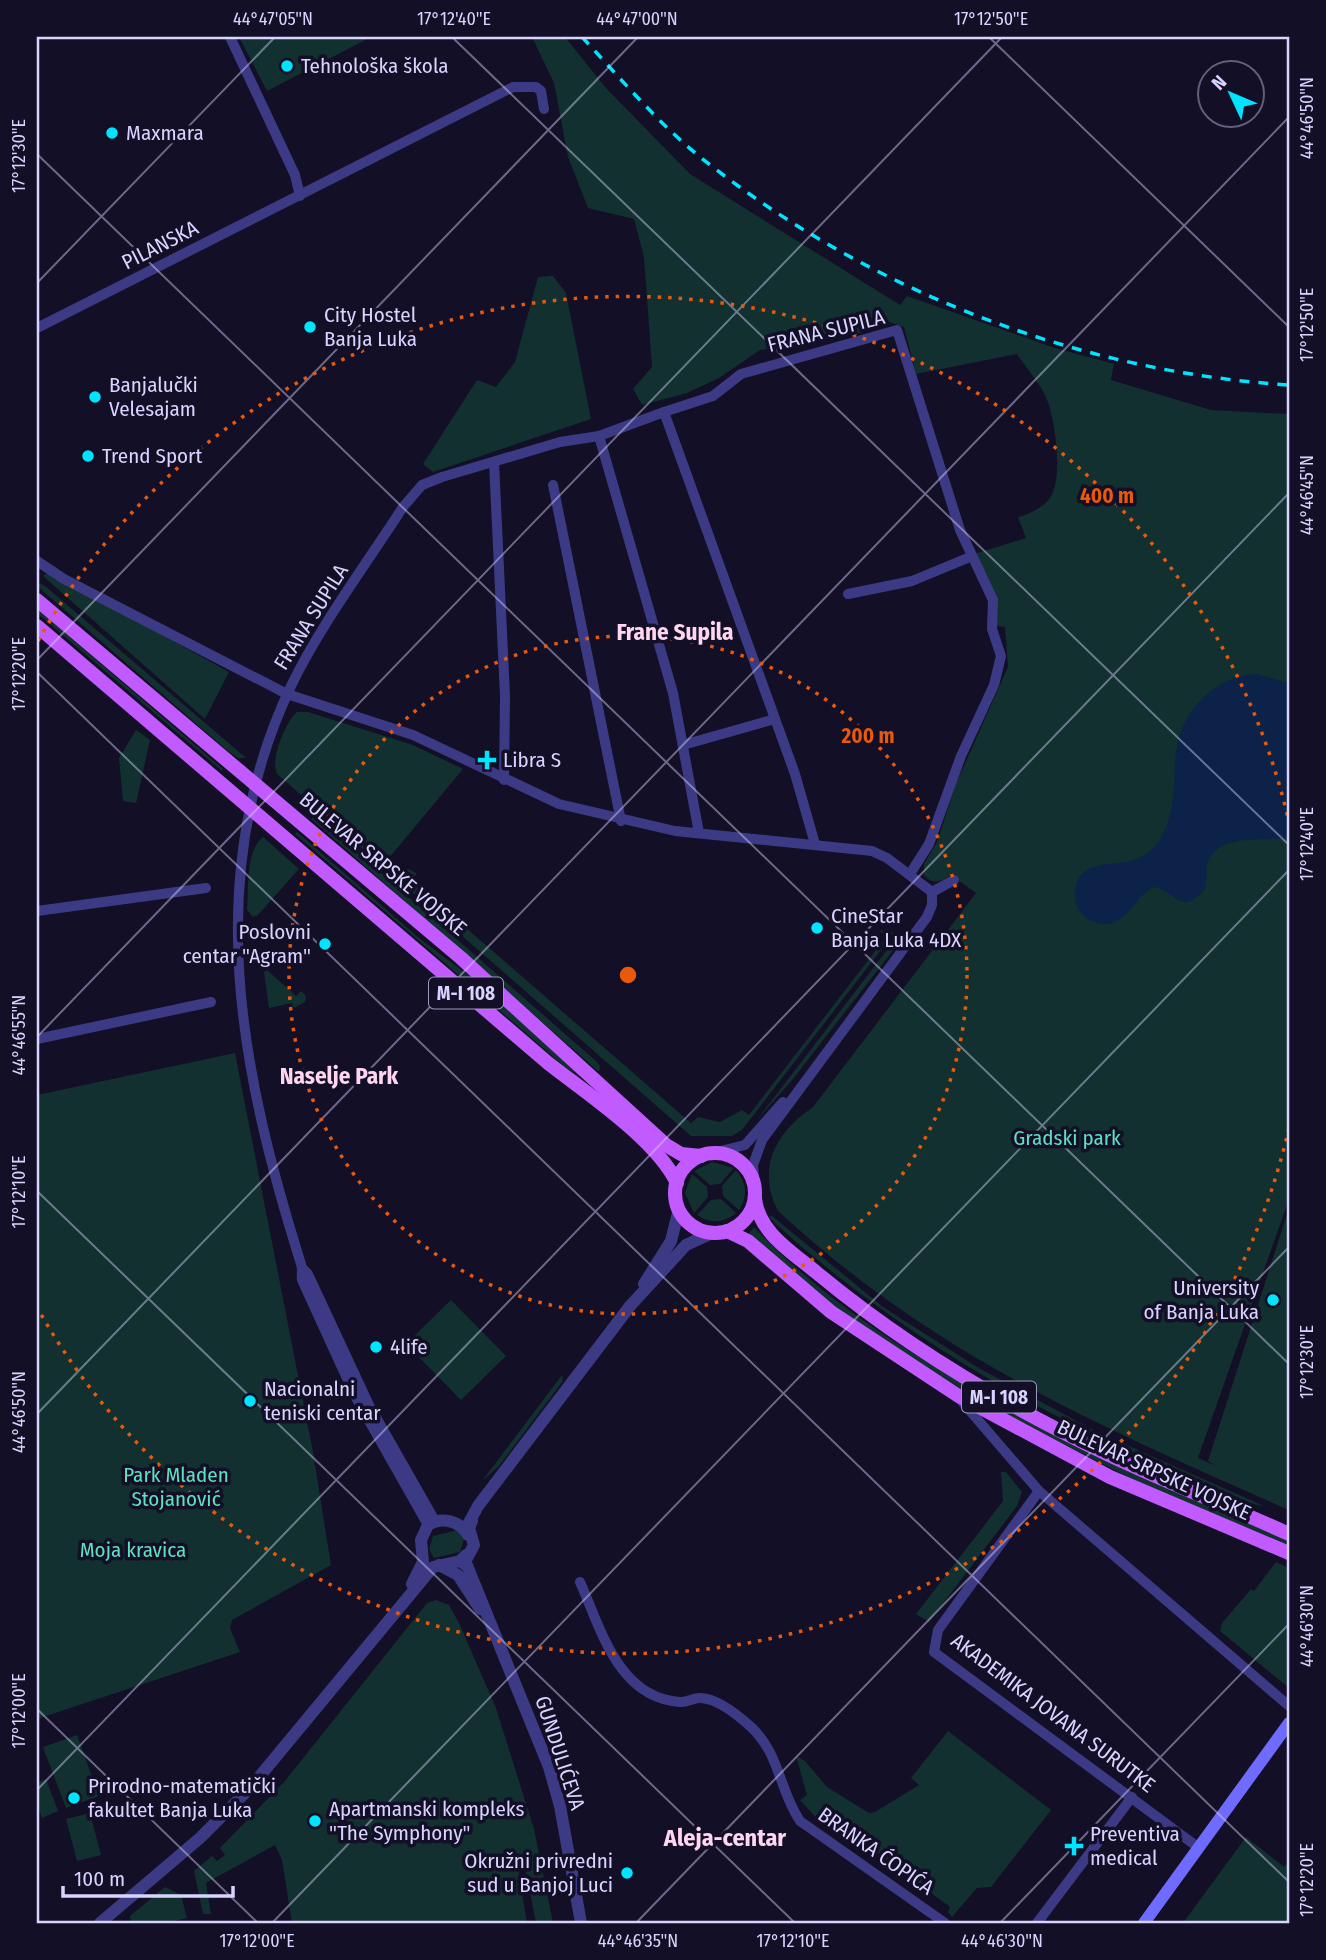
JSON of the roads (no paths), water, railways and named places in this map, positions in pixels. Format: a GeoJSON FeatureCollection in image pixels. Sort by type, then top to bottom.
{"type":"FeatureCollection","features":[{"type":"Feature","properties":{"kind":"main road","name":"BULEVAR SRPSKE VOJSKE"},"geometry":{"type":"LineString","coordinates":[[37,600],[512,1003],[666,1145],[681,1154],[701,1156]]}},
{"type":"Feature","properties":{"kind":"main road","name":"BULEVAR SRPSKE VOJSKE"},"geometry":{"type":"LineString","coordinates":[[41,631],[646,1144],[667,1165],[677,1183]]}},
{"type":"Feature","properties":{"kind":"main road","name":"BULEVAR SRPSKE VOJSKE"},"geometry":{"type":"LineString","coordinates":[[716,1152],[741,1162],[748,1169],[760,1220],[803,1262],[869,1315],[950,1368],[1108,1455],[1289,1534]]}},
{"type":"Feature","properties":{"kind":"main road"},"geometry":{"type":"LineString","coordinates":[[716,1152],[701,1156],[685,1167],[677,1183],[679,1209],[690,1223],[712,1233],[727,1231],[746,1219],[755,1193]]}},
{"type":"Feature","properties":{"kind":"main road","name":"BULEVAR SRPSKE VOJSKE"},"geometry":{"type":"LineString","coordinates":[[727,1231],[748,1241],[831,1312],[957,1395],[1110,1477],[1289,1553]]}},
{"type":"Feature","properties":{"kind":"main road"},"geometry":{"type":"LineString","coordinates":[[1144,1923],[1289,1723]]}},
{"type":"Feature","properties":{"kind":"street"},"geometry":{"type":"LineString","coordinates":[[230,37],[295,175],[300,196]]}},
{"type":"Feature","properties":{"kind":"street","name":"PILANSKA"},"geometry":{"type":"LineString","coordinates":[[37,327],[513,87],[536,87],[541,91],[544,109]]}},
{"type":"Feature","properties":{"kind":"street","name":"FRANA SUPILA"},"geometry":{"type":"LineString","coordinates":[[37,561],[64,579],[287,694],[412,735],[559,804],[621,821],[699,833],[872,851],[910,874],[929,844],[961,756],[999,670],[1001,656],[992,629],[993,600],[970,557],[938,467],[897,330],[741,374],[713,396],[599,436],[560,442],[422,485],[403,507],[310,651],[287,694],[257,784],[238,878],[240,997],[250,1073],[289,1233],[302,1269],[309,1274],[369,1405],[432,1523]]}},
{"type":"Feature","properties":{"kind":"street"},"geometry":{"type":"LineString","coordinates":[[664,412],[795,774],[815,844]]}},
{"type":"Feature","properties":{"kind":"street"},"geometry":{"type":"LineString","coordinates":[[599,436],[673,693],[699,833]]}},
{"type":"Feature","properties":{"kind":"street"},"geometry":{"type":"LineString","coordinates":[[494,462],[505,696],[504,780]]}},
{"type":"Feature","properties":{"kind":"street"},"geometry":{"type":"LineString","coordinates":[[553,485],[621,821]]}},
{"type":"Feature","properties":{"kind":"street"},"geometry":{"type":"LineString","coordinates":[[848,594],[912,581],[970,557]]}},
{"type":"Feature","properties":{"kind":"street"},"geometry":{"type":"LineString","coordinates":[[682,745],[775,719]]}},
{"type":"Feature","properties":{"kind":"street"},"geometry":{"type":"LineString","coordinates":[[910,874],[932,892]]}},
{"type":"Feature","properties":{"kind":"street"},"geometry":{"type":"LineString","coordinates":[[932,892],[954,880]]}},
{"type":"Feature","properties":{"kind":"street"},"geometry":{"type":"LineString","coordinates":[[37,911],[206,888]]}},
{"type":"Feature","properties":{"kind":"street"},"geometry":{"type":"LineString","coordinates":[[755,1193],[753,1166],[757,1147],[796,1089],[927,917],[932,905],[932,892]]}},
{"type":"Feature","properties":{"kind":"street"},"geometry":{"type":"LineString","coordinates":[[37,1039],[211,1002]]}},
{"type":"Feature","properties":{"kind":"street"},"geometry":{"type":"LineString","coordinates":[[716,1152],[745,1145],[796,1089]]}},
{"type":"Feature","properties":{"kind":"street"},"geometry":{"type":"LineString","coordinates":[[425,1538],[433,1527],[460,1525],[504,1471],[630,1306],[671,1241],[679,1209]]}},
{"type":"Feature","properties":{"kind":"street"},"geometry":{"type":"LineString","coordinates":[[630,1306],[686,1245],[712,1233]]}},
{"type":"Feature","properties":{"kind":"street"},"geometry":{"type":"LineString","coordinates":[[957,1395],[1039,1491],[1289,1706]]}},
{"type":"Feature","properties":{"kind":"street"},"geometry":{"type":"LineString","coordinates":[[460,1525],[504,1471]]}},
{"type":"Feature","properties":{"kind":"street","name":"AKADEMIKA JOVANA SURUTKE"},"geometry":{"type":"LineString","coordinates":[[1039,1491],[937,1630],[934,1652],[1199,1848]]}},
{"type":"Feature","properties":{"kind":"street"},"geometry":{"type":"LineString","coordinates":[[432,1523],[460,1525]]}},
{"type":"Feature","properties":{"kind":"street"},"geometry":{"type":"LineString","coordinates":[[390,1620],[418,1573],[425,1555],[425,1538],[432,1523]]}},
{"type":"Feature","properties":{"kind":"street"},"geometry":{"type":"LineString","coordinates":[[432,1523],[421,1540],[425,1555],[440,1567]]}},
{"type":"Feature","properties":{"kind":"street"},"geometry":{"type":"LineString","coordinates":[[100,1923],[232,1807],[299,1733],[390,1620],[440,1567],[467,1559],[474,1545],[460,1525]]}},
{"type":"Feature","properties":{"kind":"street","name":"GUNDULIĆEVA"},"geometry":{"type":"LineString","coordinates":[[467,1559],[549,1767],[560,1807],[581,1923]]}},
{"type":"Feature","properties":{"kind":"street","name":"GUNDULIĆEVA"},"geometry":{"type":"LineString","coordinates":[[440,1567],[457,1579],[497,1640]]}},
{"type":"Feature","properties":{"kind":"street","name":"BRANKA ĆOPIĆA"},"geometry":{"type":"LineString","coordinates":[[580,1582],[611,1653],[630,1680],[659,1697],[682,1703],[701,1698],[740,1717],[759,1735],[775,1756],[789,1805],[800,1821],[945,1923]]}},
{"type":"Feature","properties":{"kind":"street"},"geometry":{"type":"LineString","coordinates":[[1037,1923],[1132,1797]]}},
{"type":"Feature","properties":{"kind":"water"},"geometry":{"type":"Polygon","coordinates":[[[1257,674],[1289,683],[1289,838],[1244,840],[1222,846],[1208,862],[1205,889],[1190,901],[1184,902],[1154,887],[1119,920],[1101,924],[1089,920],[1080,911],[1075,900],[1078,881],[1083,873],[1100,865],[1139,858],[1159,841],[1168,822],[1172,803],[1176,750],[1189,715],[1204,697],[1222,683],[1257,674]]]}},
{"type":"Feature","properties":{"kind":"railway"},"geometry":{"type":"LineString","coordinates":[[582,37],[627,87],[709,164],[773,210],[840,251],[910,287],[983,318],[1058,343],[1134,363],[1211,377],[1289,385]]}},
{"type":"Feature","properties":{"kind":"place","name":"Tehnološka škola"},"geometry":{"type":"Point","coordinates":[287,66]}},
{"type":"Feature","properties":{"kind":"place","name":"Maxmara"},"geometry":{"type":"Point","coordinates":[112,133]}},
{"type":"Feature","properties":{"kind":"place","name":"City Hostel Banja Luka"},"geometry":{"type":"Point","coordinates":[310,327]}},
{"type":"Feature","properties":{"kind":"place","name":"Banjalučki Velesajam"},"geometry":{"type":"Point","coordinates":[95,397]}},
{"type":"Feature","properties":{"kind":"place","name":"Trend Sport"},"geometry":{"type":"Point","coordinates":[88,456]}},
{"type":"Feature","properties":{"kind":"place","name":"Libra S"},"geometry":{"type":"Point","coordinates":[487,760]}},
{"type":"Feature","properties":{"kind":"place","name":"CineStar Banja Luka 4DX"},"geometry":{"type":"Point","coordinates":[817,928]}},
{"type":"Feature","properties":{"kind":"place","name":"Poslovni centar \"Agram\""},"geometry":{"type":"Point","coordinates":[325,944]}},
{"type":"Feature","properties":{"kind":"place","name":"University of Banja Luka"},"geometry":{"type":"Point","coordinates":[1273,1300]}},
{"type":"Feature","properties":{"kind":"place","name":"4life"},"geometry":{"type":"Point","coordinates":[376,1347]}},
{"type":"Feature","properties":{"kind":"place","name":"Nacionalni teniski centar"},"geometry":{"type":"Point","coordinates":[250,1401]}},
{"type":"Feature","properties":{"kind":"place","name":"Prirodno-matematički fakultet Banja Luka"},"geometry":{"type":"Point","coordinates":[74,1798]}},
{"type":"Feature","properties":{"kind":"place","name":"Apartmanski kompleks \"The Symphony\""},"geometry":{"type":"Point","coordinates":[315,1821]}},
{"type":"Feature","properties":{"kind":"place","name":"Preventiva medical"},"geometry":{"type":"Point","coordinates":[1074,1846]}},
{"type":"Feature","properties":{"kind":"place","name":"Okružni privredni sud u Banjoj Luci"},"geometry":{"type":"Point","coordinates":[627,1873]}},
{"type":"Feature","properties":{"kind":"district","name":"Frane Supila"},"geometry":{"type":"Point","coordinates":[675,632]}},
{"type":"Feature","properties":{"kind":"district","name":"Naselje Park"},"geometry":{"type":"Point","coordinates":[339,1076]}},
{"type":"Feature","properties":{"kind":"district","name":"Aleja-centar"},"geometry":{"type":"Point","coordinates":[725,1838]}},
{"type":"Feature","properties":{"kind":"park label","name":"Gradski park"},"geometry":{"type":"Point","coordinates":[1067,1138]}},
{"type":"Feature","properties":{"kind":"park label","name":"Park Mladen Stojanović"},"geometry":{"type":"Point","coordinates":[176,1487]}},
{"type":"Feature","properties":{"kind":"park label","name":"Moja kravica"},"geometry":{"type":"Point","coordinates":[133,1550]}}]}
